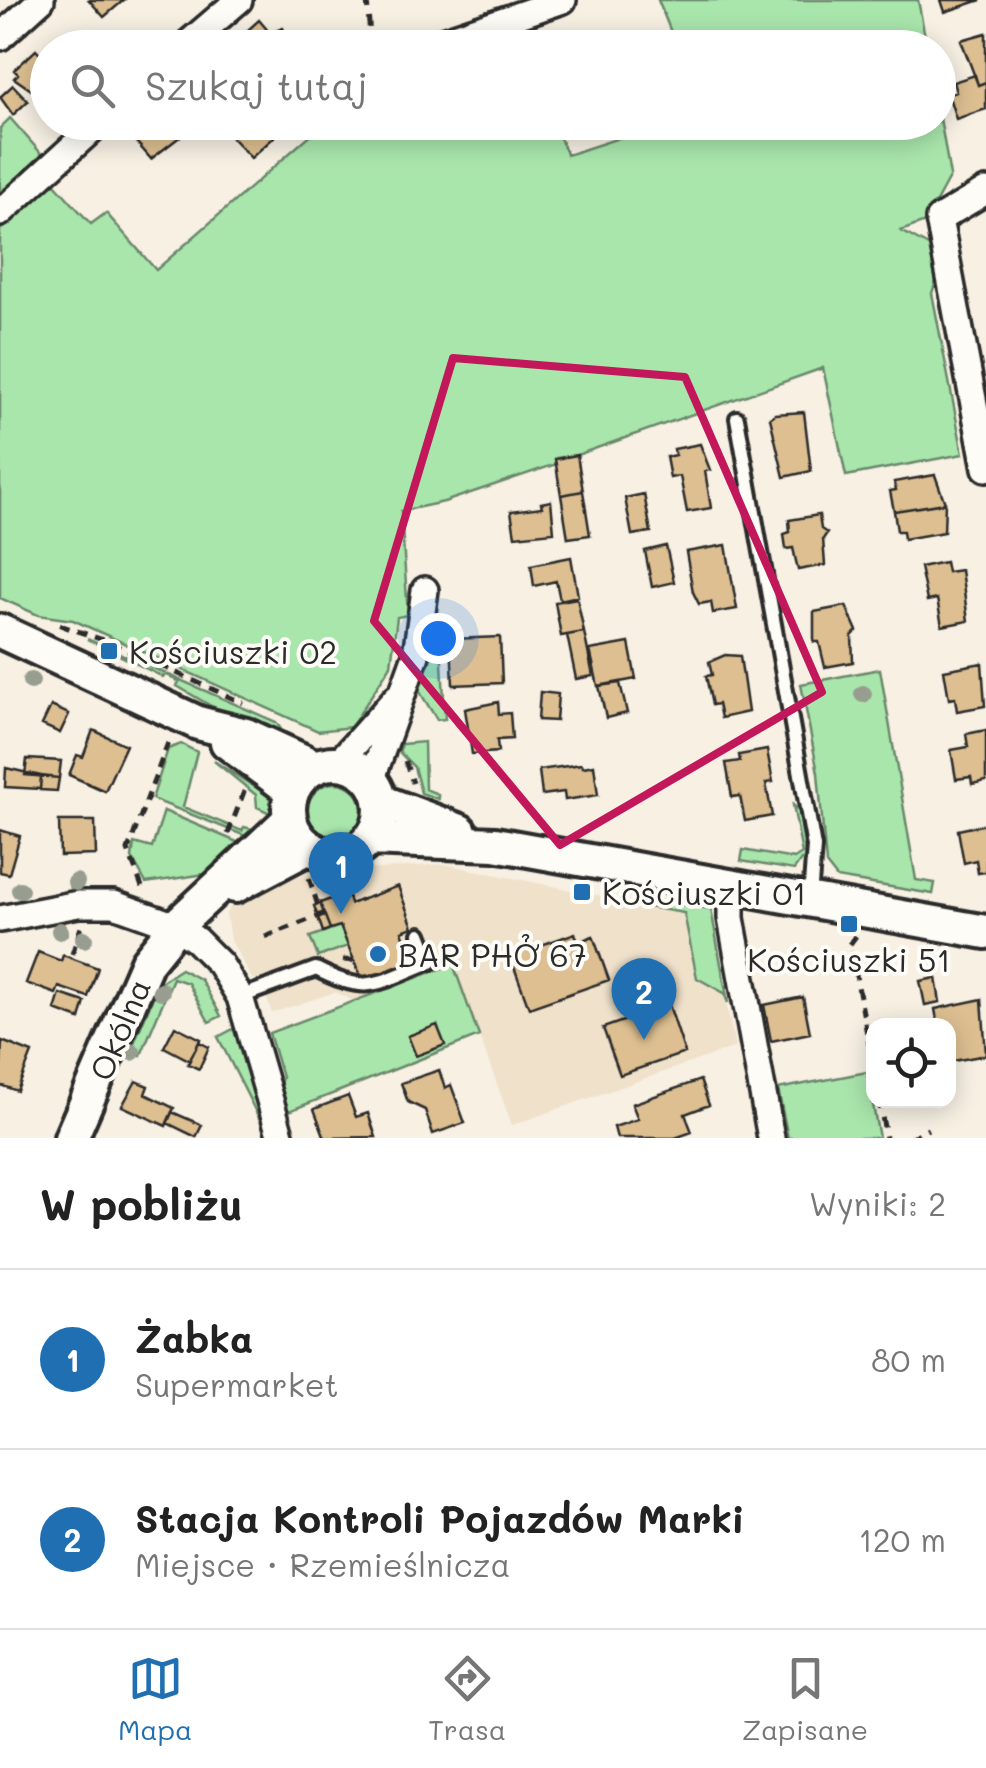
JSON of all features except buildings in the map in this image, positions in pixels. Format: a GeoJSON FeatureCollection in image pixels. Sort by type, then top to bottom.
{"type":"FeatureCollection","features":[{"type":"Feature","properties":{"kind":"street"},"geometry":{"type":"LineString","coordinates":[[0,37],[41,0]]}},
{"type":"Feature","properties":{"kind":"street"},"geometry":{"type":"LineString","coordinates":[[204,30],[239,0]]}},
{"type":"Feature","properties":{"kind":"street"},"geometry":{"type":"LineString","coordinates":[[475,30],[563,0]]}},
{"type":"Feature","properties":{"kind":"street"},"geometry":{"type":"LineString","coordinates":[[0,213],[80,140]]}},
{"type":"Feature","properties":{"kind":"street"},"geometry":{"type":"LineString","coordinates":[[986,190],[939,219],[986,468]]}},
{"type":"Feature","properties":{"kind":"street"},"geometry":{"type":"LineString","coordinates":[[369,839],[380,817],[376,791],[400,694],[422,631],[425,590]]}},
{"type":"Feature","properties":{"kind":"street"},"geometry":{"type":"LineString","coordinates":[[0,631],[188,730],[291,805],[308,858]]}},
{"type":"Feature","properties":{"kind":"street"},"geometry":{"type":"LineString","coordinates":[[200,904],[327,765],[400,694]]}},
{"type":"Feature","properties":{"kind":"street"},"geometry":{"type":"LineString","coordinates":[[188,730],[246,736],[327,765],[357,768],[376,791],[494,844]]}},
{"type":"Feature","properties":{"kind":"street"},"geometry":{"type":"LineString","coordinates":[[200,904],[308,858],[340,854],[369,839],[494,844],[986,932]]}},
{"type":"Feature","properties":{"kind":"street"},"geometry":{"type":"LineString","coordinates":[[731,886],[731,918],[771,1138]]}},
{"type":"Feature","properties":{"kind":"street"},"geometry":{"type":"LineString","coordinates":[[0,920],[98,903],[136,910],[176,926],[220,964],[240,997],[281,1138]]}},
{"type":"Feature","properties":{"kind":"street","name":"Okólna"},"geometry":{"type":"LineString","coordinates":[[72,1138],[148,962],[176,926],[200,904]]}},
{"type":"Feature","properties":{"kind":"lane"},"geometry":{"type":"LineString","coordinates":[[737,418],[814,847],[810,900]]}},
{"type":"Feature","properties":{"kind":"lane"},"geometry":{"type":"LineString","coordinates":[[240,997],[316,969],[348,986],[364,988],[431,962],[420,934]]}},
{"type":"Feature","properties":{"kind":"path"},"geometry":{"type":"LineString","coordinates":[[368,0],[370,30]]}},
{"type":"Feature","properties":{"kind":"path"},"geometry":{"type":"LineString","coordinates":[[44,622],[91,634],[244,704]]}},
{"type":"Feature","properties":{"kind":"path"},"geometry":{"type":"LineString","coordinates":[[141,897],[140,880],[128,850],[166,744],[188,730]]}},
{"type":"Feature","properties":{"kind":"path"},"geometry":{"type":"LineString","coordinates":[[228,834],[244,790],[253,780]]}},
{"type":"Feature","properties":{"kind":"path"},"geometry":{"type":"LineString","coordinates":[[265,937],[323,914],[308,858]]}},
{"type":"Feature","properties":{"kind":"path"},"geometry":{"type":"LineString","coordinates":[[72,954],[79,936]]}},
{"type":"Feature","properties":{"kind":"path"},"geometry":{"type":"LineString","coordinates":[[850,944],[866,1029]]}},
{"type":"Feature","properties":{"kind":"path"},"geometry":{"type":"LineString","coordinates":[[880,1108],[886,1138]]}},
{"type":"Feature","properties":{"kind":"path"},"geometry":{"type":"LineString","coordinates":[[910,1138],[928,1128]]}},
{"type":"Feature","properties":{"kind":"highlighted area"},"geometry":{"type":"Polygon","coordinates":[[[453,358],[685,377],[822,692],[560,845],[374,621],[453,358]]]}},
{"type":"Feature","properties":{"kind":"shaded area"},"geometry":{"type":"Polygon","coordinates":[[[444,864],[684,913],[697,978],[724,993],[735,1047],[512,1125],[453,965],[354,1001],[335,992],[272,1013],[260,979],[252,979],[230,939],[226,914],[231,906],[265,886],[305,875],[444,864]]]}},
{"type":"Feature","properties":{"kind":"green space"},"geometry":{"type":"Polygon","coordinates":[[[658,0],[918,0],[924,30],[670,30],[658,0]]]}},
{"type":"Feature","properties":{"kind":"green space"},"geometry":{"type":"Polygon","coordinates":[[[10,118],[46,159],[0,201],[0,128],[10,118]]]}},
{"type":"Feature","properties":{"kind":"green space"},"geometry":{"type":"Polygon","coordinates":[[[305,140],[561,140],[567,155],[613,140],[944,140],[950,176],[925,222],[901,231],[932,248],[940,270],[932,293],[963,454],[846,476],[823,368],[577,455],[556,458],[556,464],[444,502],[401,511],[408,615],[397,617],[391,665],[351,727],[318,731],[73,620],[38,615],[0,598],[0,230],[54,183],[91,224],[106,213],[156,270],[305,140]]]}},
{"type":"Feature","properties":{"kind":"green space"},"geometry":{"type":"Polygon","coordinates":[[[87,639],[276,722],[285,735],[211,706],[177,686],[179,682],[166,674],[163,677],[87,639]]]}},
{"type":"Feature","properties":{"kind":"green space"},"geometry":{"type":"Polygon","coordinates":[[[441,643],[445,719],[437,720],[418,689],[436,644],[441,643]]]}},
{"type":"Feature","properties":{"kind":"green space"},"geometry":{"type":"Polygon","coordinates":[[[880,669],[916,880],[935,883],[933,894],[837,878],[826,864],[818,773],[801,684],[880,669]]]}},
{"type":"Feature","properties":{"kind":"green space"},"geometry":{"type":"Polygon","coordinates":[[[424,742],[425,789],[438,794],[438,799],[421,793],[414,767],[399,752],[402,744],[424,742]]]}},
{"type":"Feature","properties":{"kind":"green space"},"geometry":{"type":"Polygon","coordinates":[[[181,744],[197,752],[183,807],[242,831],[244,827],[260,831],[270,813],[257,807],[256,795],[214,761],[253,786],[270,784],[275,813],[259,836],[243,835],[152,799],[168,749],[181,744]]]}},
{"type":"Feature","properties":{"kind":"green space"},"geometry":{"type":"Polygon","coordinates":[[[335,783],[354,791],[362,810],[354,829],[335,837],[316,829],[308,810],[316,791],[335,783]]]}},
{"type":"Feature","properties":{"kind":"green space"},"geometry":{"type":"Polygon","coordinates":[[[793,805],[799,811],[806,860],[801,860],[794,870],[741,861],[743,850],[794,859],[802,854],[793,805]]]}},
{"type":"Feature","properties":{"kind":"green space"},"geometry":{"type":"Polygon","coordinates":[[[164,811],[237,842],[238,847],[205,874],[146,883],[132,858],[134,843],[152,848],[164,811]]]}},
{"type":"Feature","properties":{"kind":"green space"},"geometry":{"type":"Polygon","coordinates":[[[651,900],[711,909],[728,1003],[724,993],[697,978],[684,913],[648,907],[651,900]]]}},
{"type":"Feature","properties":{"kind":"green space"},"geometry":{"type":"Polygon","coordinates":[[[340,926],[348,946],[318,957],[310,937],[340,926]]]}},
{"type":"Feature","properties":{"kind":"green space"},"geometry":{"type":"Polygon","coordinates":[[[453,964],[479,1036],[284,1113],[278,1094],[282,1077],[269,1033],[453,964]]]}},
{"type":"Feature","properties":{"kind":"green space"},"geometry":{"type":"Polygon","coordinates":[[[181,969],[201,980],[221,1016],[209,1022],[188,983],[173,978],[141,1055],[131,1050],[159,983],[181,969]]]}},
{"type":"Feature","properties":{"kind":"green space"},"geometry":{"type":"Polygon","coordinates":[[[235,1028],[240,1033],[269,1138],[218,1037],[235,1028]]]}},
{"type":"Feature","properties":{"kind":"green space"},"geometry":{"type":"Polygon","coordinates":[[[866,1072],[866,1108],[874,1108],[879,1138],[788,1138],[778,1089],[866,1072]]]}},
{"type":"Feature","properties":{"kind":"place","name":"Kościuszki 02"},"geometry":{"type":"Point","coordinates":[109,651]}},
{"type":"Feature","properties":{"kind":"place","name":"Kościuszki 01"},"geometry":{"type":"Point","coordinates":[582,892]}},
{"type":"Feature","properties":{"kind":"place","name":"Żabka"},"geometry":{"type":"Point","coordinates":[341,914]}},
{"type":"Feature","properties":{"kind":"place","name":"Kościuszki 51"},"geometry":{"type":"Point","coordinates":[849,924]}},
{"type":"Feature","properties":{"kind":"place","name":"BAR PHỞ 67"},"geometry":{"type":"Point","coordinates":[378,954]}},
{"type":"Feature","properties":{"kind":"place","name":"Stacja Kontroli Pojazdów Marki"},"geometry":{"type":"Point","coordinates":[644,1040]}}]}
